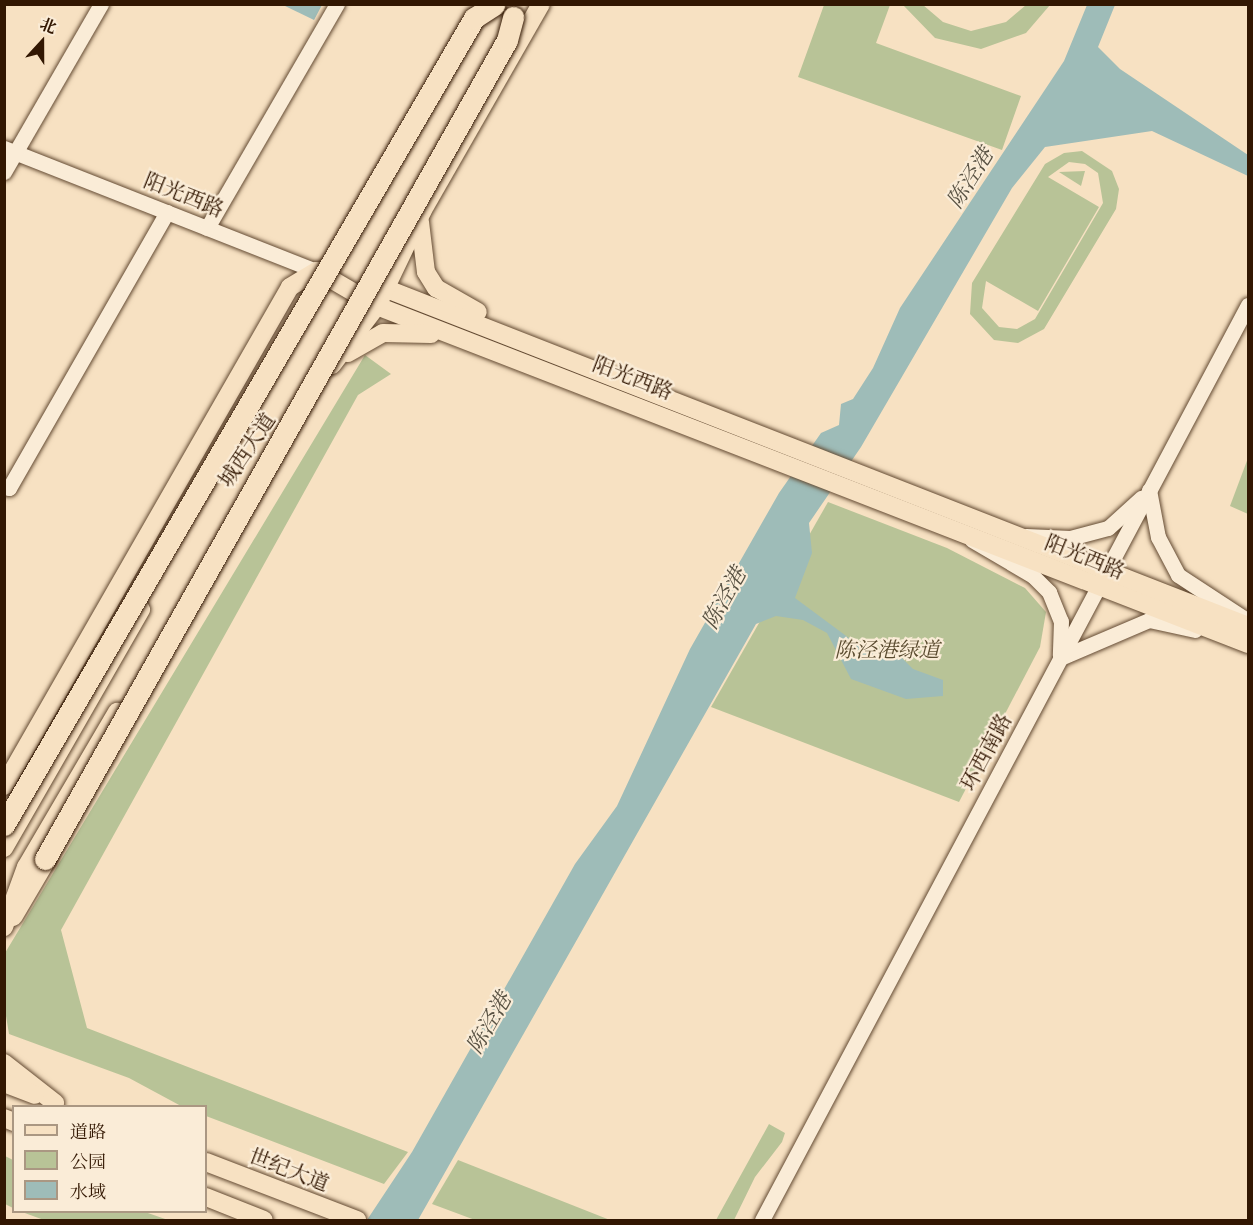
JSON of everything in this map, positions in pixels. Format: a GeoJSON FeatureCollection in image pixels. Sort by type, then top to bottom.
{"type":"FeatureCollection","features":[{"type":"Feature","properties":{"kind":"highway"},"geometry":{"type":"LineString","coordinates":[[4,825],[474,18],[488,5]]}},
{"type":"Feature","properties":{"kind":"highway"},"geometry":{"type":"LineString","coordinates":[[8,921],[507,40],[517,11]]}},
{"type":"Feature","properties":{"kind":"main road","name":"城西大道"},"geometry":{"type":"LineString","coordinates":[[8,921],[26,867],[240,500],[323,378],[377,306],[423,210],[541,4]]}},
{"type":"Feature","properties":{"kind":"main road","name":"城西大道"},"geometry":{"type":"LineString","coordinates":[[4,848],[289,352],[317,271],[488,5]]}},
{"type":"Feature","properties":{"kind":"main road"},"geometry":{"type":"LineString","coordinates":[[423,210],[417,231],[420,258],[436,288],[528,344]]}},
{"type":"Feature","properties":{"kind":"main road","name":"城西大道"},"geometry":{"type":"LineString","coordinates":[[4,786],[290,287],[317,271]]}},
{"type":"Feature","properties":{"kind":"main road"},"geometry":{"type":"LineString","coordinates":[[317,271],[386,287],[796,456]]}},
{"type":"Feature","properties":{"kind":"main road","name":"阳光西路"},"geometry":{"type":"LineString","coordinates":[[317,271],[377,306],[796,456],[851,478],[1026,536],[1248,627]]}},
{"type":"Feature","properties":{"kind":"main road"},"geometry":{"type":"LineString","coordinates":[[323,378],[354,347],[383,333],[415,331],[470,341]]}},
{"type":"Feature","properties":{"kind":"main road","name":"阳光西路"},"geometry":{"type":"LineString","coordinates":[[851,478],[961,530],[1217,635],[1248,644]]}},
{"type":"Feature","properties":{"kind":"main road"},"geometry":{"type":"LineString","coordinates":[[4,1062],[60,1105]]}},
{"type":"Feature","properties":{"kind":"main road"},"geometry":{"type":"LineString","coordinates":[[4,1083],[60,1105]]}},
{"type":"Feature","properties":{"kind":"main road","name":"世纪大道"},"geometry":{"type":"LineString","coordinates":[[207,1162],[357,1221]]}},
{"type":"Feature","properties":{"kind":"main road"},"geometry":{"type":"LineString","coordinates":[[207,1197],[264,1221]]}},
{"type":"Feature","properties":{"kind":"street"},"geometry":{"type":"LineString","coordinates":[[4,172],[10,150],[101,4]]}},
{"type":"Feature","properties":{"kind":"street"},"geometry":{"type":"LineString","coordinates":[[207,228],[337,4]]}},
{"type":"Feature","properties":{"kind":"street","name":"阳光西路"},"geometry":{"type":"LineString","coordinates":[[10,150],[317,271]]}},
{"type":"Feature","properties":{"kind":"street"},"geometry":{"type":"LineString","coordinates":[[4,487],[9,488],[167,212]]}},
{"type":"Feature","properties":{"kind":"street","name":"环西南路"},"geometry":{"type":"LineString","coordinates":[[762,1221],[1248,304]]}},
{"type":"Feature","properties":{"kind":"street"},"geometry":{"type":"LineString","coordinates":[[1026,536],[1070,538],[1108,528],[1149,490]]}},
{"type":"Feature","properties":{"kind":"street"},"geometry":{"type":"LineString","coordinates":[[1149,490],[1158,537],[1178,575],[1248,621]]}},
{"type":"Feature","properties":{"kind":"street"},"geometry":{"type":"LineString","coordinates":[[961,530],[1048,592],[1061,621],[1060,658],[1149,620],[1217,635]]}},
{"type":"Feature","properties":{"kind":"green space"},"geometry":{"type":"Polygon","coordinates":[[[824,5],[890,5],[876,43],[1021,96],[1002,150],[798,77],[824,5]]]}},
{"type":"Feature","properties":{"kind":"green space"},"geometry":{"type":"Polygon","coordinates":[[[903,5],[923,5],[943,22],[971,31],[1006,22],[1026,5],[1050,5],[1026,33],[981,49],[935,38],[903,5]]]}},
{"type":"Feature","properties":{"kind":"green space"},"geometry":{"type":"Polygon","coordinates":[[[1082,151],[1112,171],[1119,189],[1116,209],[1044,329],[1018,343],[994,340],[970,314],[972,283],[1045,164],[1064,153],[1082,151]],[[1069,162],[1048,177],[1099,207],[1038,311],[986,281],[982,308],[999,327],[1017,329],[1035,319],[1103,203],[1098,173],[1085,164],[1069,162]]]}},
{"type":"Feature","properties":{"kind":"green space"},"geometry":{"type":"Polygon","coordinates":[[[1085,171],[1081,186],[1059,172],[1085,171]]]}},
{"type":"Feature","properties":{"kind":"green space"},"geometry":{"type":"Polygon","coordinates":[[[365,355],[391,374],[358,395],[61,930],[87,1028],[408,1152],[384,1184],[207,1116],[207,1105],[179,1105],[129,1078],[9,1034],[4,1004],[5,953],[365,355]]]}},
{"type":"Feature","properties":{"kind":"green space"},"geometry":{"type":"Polygon","coordinates":[[[1248,458],[1248,514],[1230,506],[1248,458]]]}},
{"type":"Feature","properties":{"kind":"green space","name":"陈泾港绿道"},"geometry":{"type":"Polygon","coordinates":[[[828,502],[947,548],[1025,588],[1046,612],[1040,647],[959,802],[711,707],[828,502]]]}},
{"type":"Feature","properties":{"kind":"green space"},"geometry":{"type":"Polygon","coordinates":[[[769,1124],[785,1133],[782,1142],[755,1177],[734,1220],[716,1220],[769,1124]]]}},
{"type":"Feature","properties":{"kind":"green space"},"geometry":{"type":"Polygon","coordinates":[[[5,1156],[12,1160],[12,1208],[5,1204],[5,1156]]]}},
{"type":"Feature","properties":{"kind":"green space"},"geometry":{"type":"Polygon","coordinates":[[[458,1160],[610,1220],[475,1220],[432,1204],[458,1160]]]}},
{"type":"Feature","properties":{"kind":"green space"},"geometry":{"type":"Polygon","coordinates":[[[25,1213],[148,1213],[168,1220],[44,1220],[25,1213]]]}},
{"type":"Feature","properties":{"kind":"water"},"geometry":{"type":"Polygon","coordinates":[[[283,5],[322,5],[314,20],[283,5]]]}},
{"type":"Feature","properties":{"kind":"water","name":"陈泾港"},"geometry":{"type":"Polygon","coordinates":[[[1087,5],[1115,5],[1098,47],[1120,69],[1248,155],[1248,176],[1152,131],[1045,147],[1012,188],[861,447],[809,523],[812,553],[795,598],[857,644],[898,654],[913,669],[943,680],[943,696],[906,699],[851,679],[827,633],[803,620],[776,616],[756,624],[418,1220],[367,1220],[412,1152],[575,864],[617,806],[690,649],[779,493],[821,433],[839,425],[841,404],[853,399],[873,368],[900,308],[1064,61],[1087,5]]]}}]}
